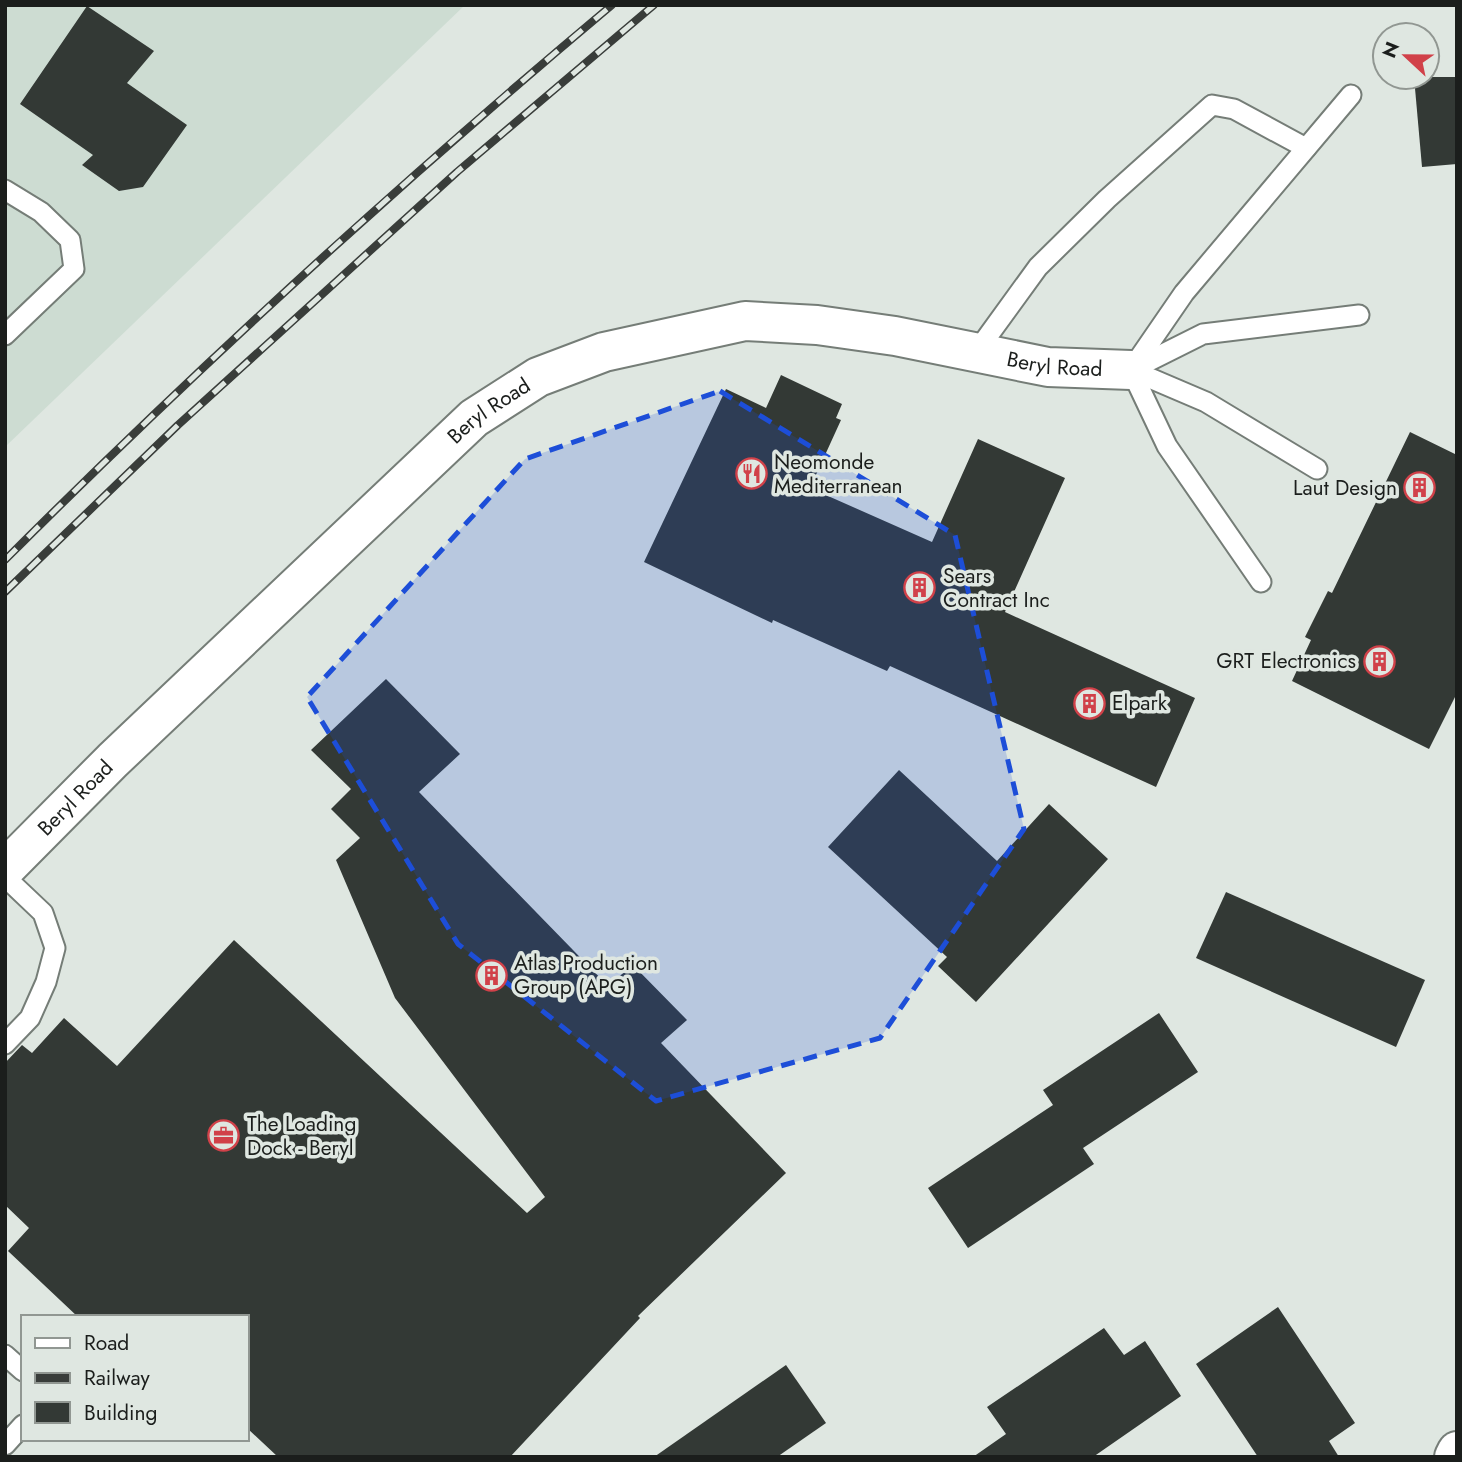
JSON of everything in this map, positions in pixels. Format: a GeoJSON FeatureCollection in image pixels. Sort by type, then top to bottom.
{"type":"FeatureCollection","features":[{"type":"Feature","properties":{"kind":"street","name":"Beryl Road"},"geometry":{"type":"LineString","coordinates":[[5,869],[106,767],[474,418],[538,377],[604,352],[745,321],[817,325],[895,336],[1048,367],[1131,370]]}},
{"type":"Feature","properties":{"kind":"street"},"geometry":{"type":"LineString","coordinates":[[1454,1457],[1457,1451]]}},
{"type":"Feature","properties":{"kind":"lane"},"geometry":{"type":"LineString","coordinates":[[1131,370],[1184,293],[1351,95]]}},
{"type":"Feature","properties":{"kind":"lane"},"geometry":{"type":"LineString","coordinates":[[977,351],[1038,267],[1107,199],[1212,105],[1234,109],[1306,148]]}},
{"type":"Feature","properties":{"kind":"lane"},"geometry":{"type":"LineString","coordinates":[[5,190],[41,212],[70,240],[75,269],[5,335]]}},
{"type":"Feature","properties":{"kind":"lane"},"geometry":{"type":"LineString","coordinates":[[1131,370],[1203,334],[1359,314]]}},
{"type":"Feature","properties":{"kind":"lane"},"geometry":{"type":"LineString","coordinates":[[1131,370],[1206,402],[1317,469]]}},
{"type":"Feature","properties":{"kind":"lane"},"geometry":{"type":"LineString","coordinates":[[1131,370],[1167,446],[1261,582]]}},
{"type":"Feature","properties":{"kind":"lane"},"geometry":{"type":"LineString","coordinates":[[5,877],[43,913],[55,948],[46,982],[30,1018],[5,1044]]}},
{"type":"Feature","properties":{"kind":"lane"},"geometry":{"type":"LineString","coordinates":[[5,1354],[21,1369]]}},
{"type":"Feature","properties":{"kind":"lane"},"geometry":{"type":"LineString","coordinates":[[5,1445],[21,1426]]}},
{"type":"Feature","properties":{"kind":"highlighted area"},"geometry":{"type":"Polygon","coordinates":[[[720,391],[955,535],[1024,829],[880,1038],[656,1101],[458,944],[307,697],[525,459],[720,391]]]}},
{"type":"Feature","properties":{"kind":"shaded area"},"geometry":{"type":"Polygon","coordinates":[[[5,5],[465,5],[5,447],[5,5]]]}},
{"type":"Feature","properties":{"kind":"building"},"geometry":{"type":"Polygon","coordinates":[[[87,6],[154,51],[127,83],[187,125],[143,187],[119,191],[82,165],[93,155],[20,104],[87,6]]]}},
{"type":"Feature","properties":{"kind":"building"},"geometry":{"type":"Polygon","coordinates":[[[1441,77],[1457,77],[1457,164],[1422,167],[1415,91],[1441,91],[1441,77]]]}},
{"type":"Feature","properties":{"kind":"building"},"geometry":{"type":"Polygon","coordinates":[[[781,375],[842,404],[836,418],[841,420],[810,488],[932,542],[978,439],[1065,478],[1005,612],[1195,698],[1156,787],[890,666],[887,671],[773,620],[772,623],[644,562],[726,389],[766,408],[781,375]]]}},
{"type":"Feature","properties":{"kind":"building","name":"GRT Electronics"},"geometry":{"type":"Polygon","coordinates":[[[1410,432],[1457,455],[1457,693],[1429,749],[1292,681],[1311,640],[1305,637],[1328,591],[1332,593],[1410,432]]]}},
{"type":"Feature","properties":{"kind":"building","name":"The Loading Dock - Beryl"},"geometry":{"type":"Polygon","coordinates":[[[386,679],[460,754],[419,792],[609,987],[632,964],[687,1020],[661,1043],[786,1173],[638,1316],[640,1318],[510,1457],[278,1457],[248,1429],[248,1315],[76,1315],[8,1251],[29,1228],[5,1205],[5,1063],[22,1045],[32,1053],[64,1018],[117,1066],[234,940],[527,1213],[545,1197],[395,998],[336,860],[360,838],[331,809],[351,789],[311,750],[386,679]]]}},
{"type":"Feature","properties":{"kind":"building"},"geometry":{"type":"Polygon","coordinates":[[[899,770],[997,861],[1049,804],[1108,859],[976,1002],[938,966],[947,957],[828,847],[899,770]]]}},
{"type":"Feature","properties":{"kind":"building"},"geometry":{"type":"Polygon","coordinates":[[[1226,892],[1425,980],[1396,1047],[1196,958],[1226,892]]]}},
{"type":"Feature","properties":{"kind":"building"},"geometry":{"type":"Polygon","coordinates":[[[1159,1013],[1198,1072],[1083,1148],[1094,1164],[968,1248],[928,1188],[1053,1105],[1043,1090],[1159,1013]]]}},
{"type":"Feature","properties":{"kind":"building"},"geometry":{"type":"Polygon","coordinates":[[[1278,1307],[1355,1423],[1329,1441],[1339,1457],[1258,1457],[1196,1364],[1278,1307]]]}},
{"type":"Feature","properties":{"kind":"building"},"geometry":{"type":"Polygon","coordinates":[[[1104,1328],[1124,1355],[1145,1341],[1181,1396],[1093,1457],[973,1457],[1006,1434],[987,1407],[1104,1328]]]}},
{"type":"Feature","properties":{"kind":"building"},"geometry":{"type":"Polygon","coordinates":[[[786,1365],[826,1423],[777,1457],[654,1457],[786,1365]]]}},
{"type":"Feature","properties":{"kind":"railway"},"geometry":{"type":"LineString","coordinates":[[5,560],[152,416],[302,276],[612,5]]}},
{"type":"Feature","properties":{"kind":"railway"},"geometry":{"type":"LineString","coordinates":[[5,592],[178,425],[457,172],[654,5]]}},
{"type":"Feature","properties":{"kind":"place","name":"Neomonde Mediterranean"},"geometry":{"type":"Point","coordinates":[751,474]}},
{"type":"Feature","properties":{"kind":"place","name":"Laut Design"},"geometry":{"type":"Point","coordinates":[1420,488]}},
{"type":"Feature","properties":{"kind":"place","name":"Sears Contract Inc"},"geometry":{"type":"Point","coordinates":[920,588]}},
{"type":"Feature","properties":{"kind":"place","name":"GRT Electronics"},"geometry":{"type":"Point","coordinates":[1379,661]}},
{"type":"Feature","properties":{"kind":"place","name":"Elpark"},"geometry":{"type":"Point","coordinates":[1089,703]}},
{"type":"Feature","properties":{"kind":"place","name":"Atlas Production Group (APG)"},"geometry":{"type":"Point","coordinates":[491,975]}},
{"type":"Feature","properties":{"kind":"place","name":"The Loading Dock - Beryl"},"geometry":{"type":"Point","coordinates":[224,1136]}}]}
